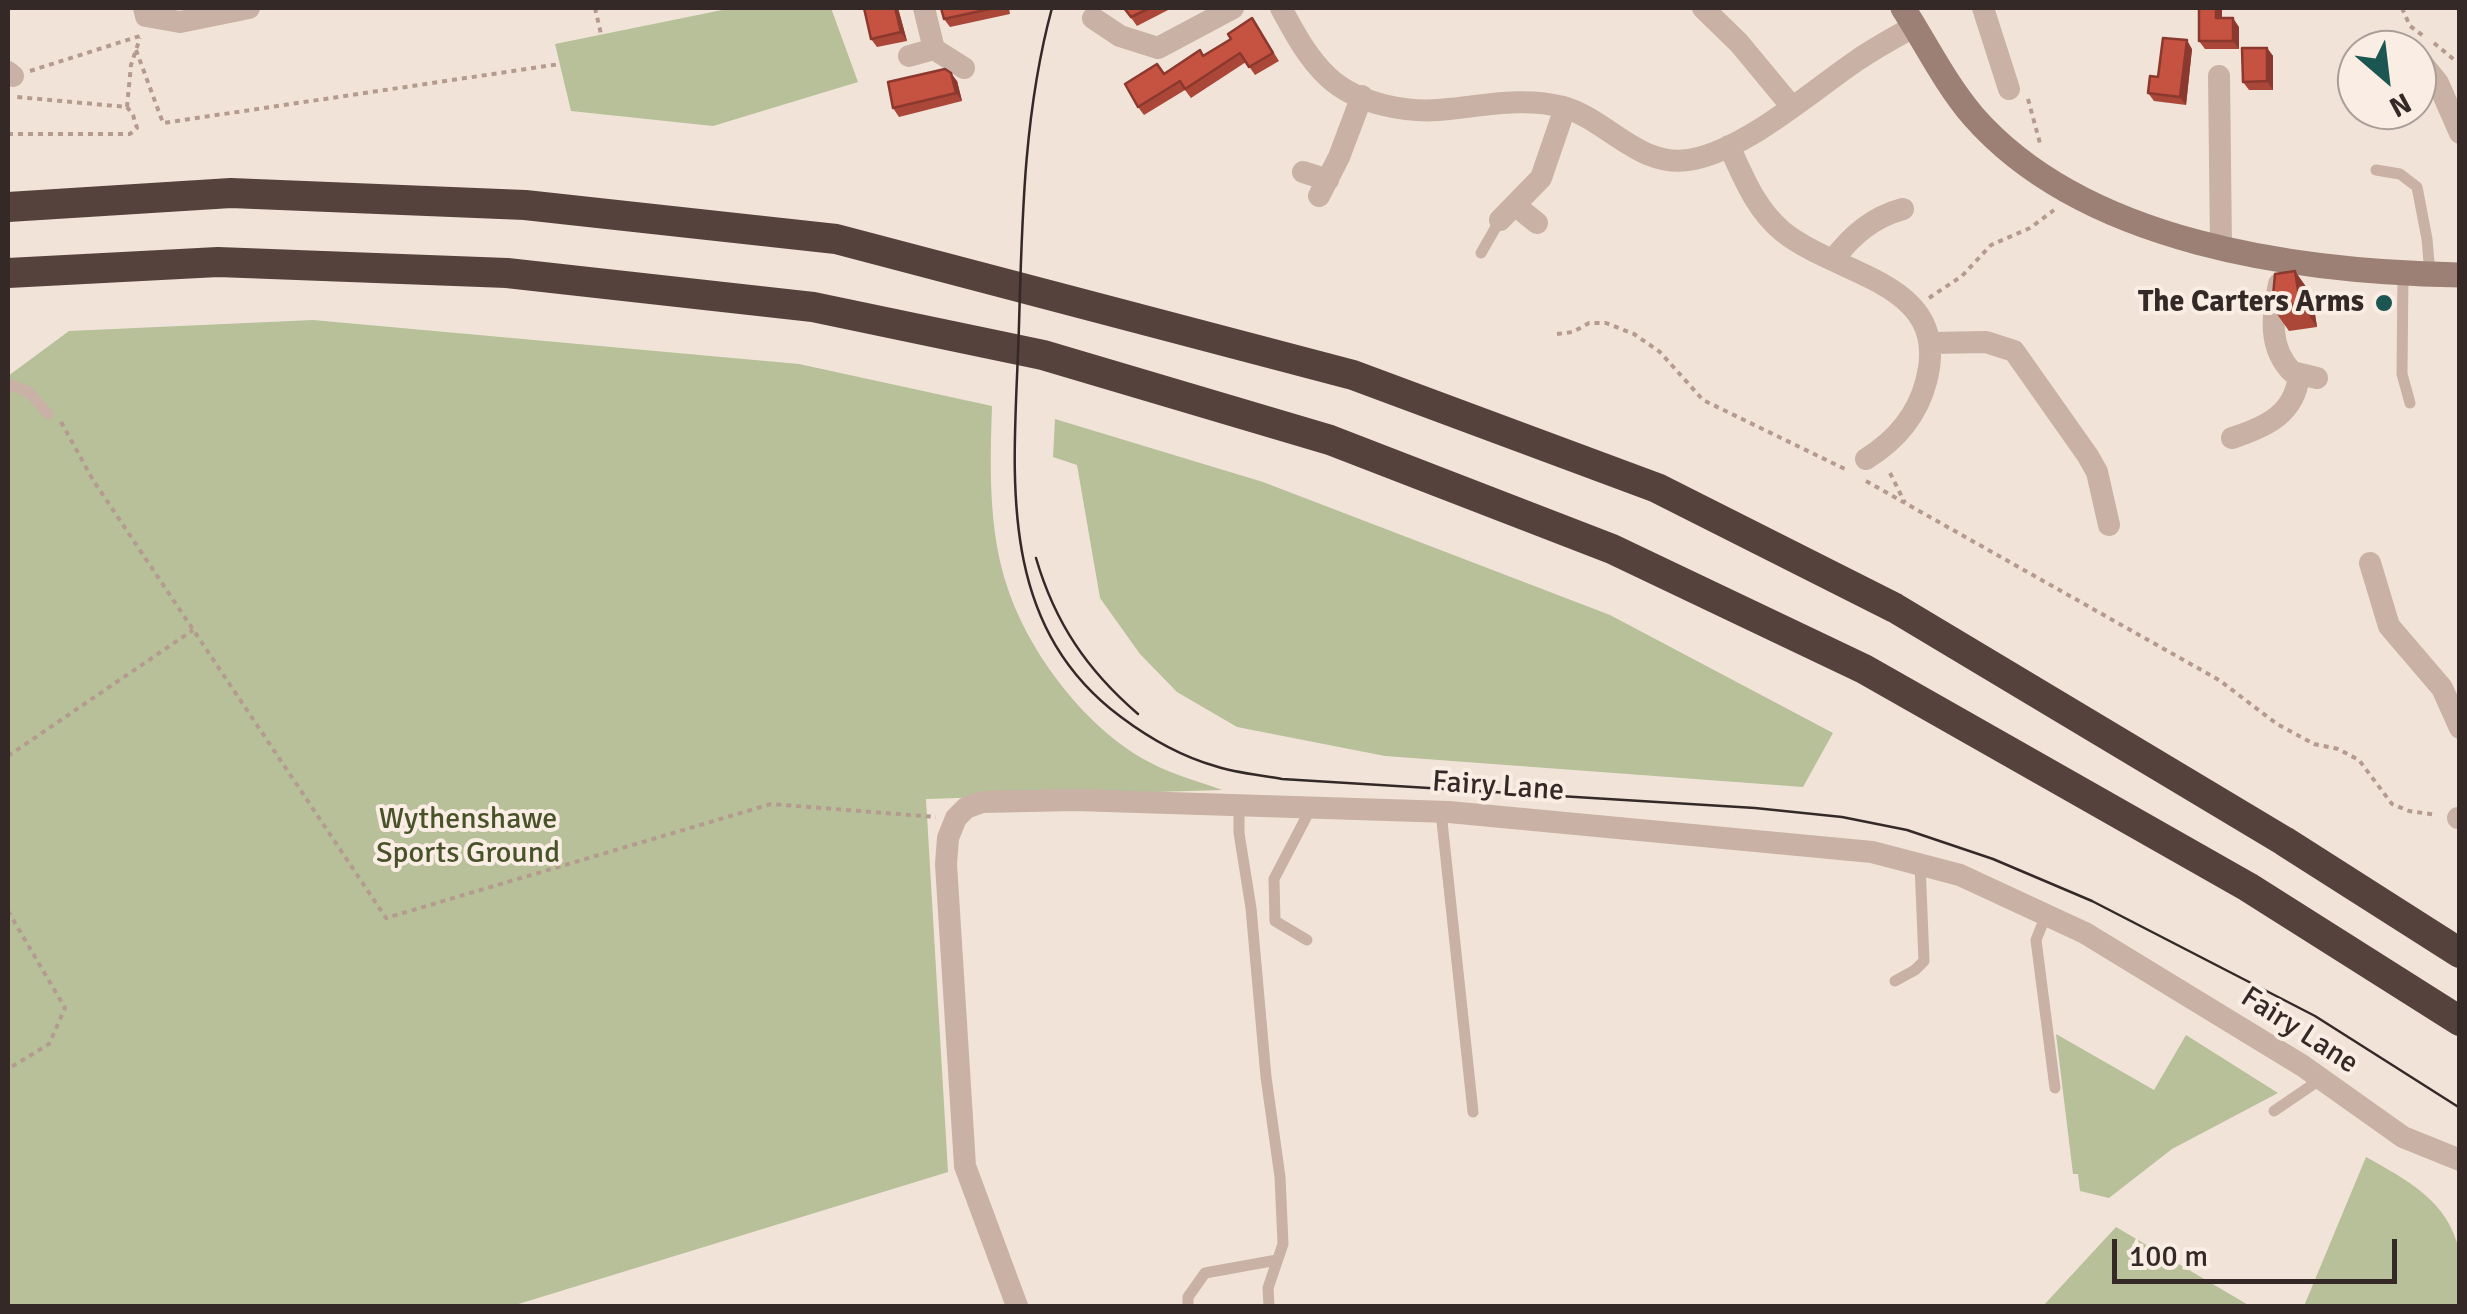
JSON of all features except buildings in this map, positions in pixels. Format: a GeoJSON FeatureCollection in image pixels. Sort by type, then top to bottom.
{"type":"FeatureCollection","features":[{"type":"Feature","properties":{"kind":"highway"},"geometry":{"type":"LineString","coordinates":[[8,207],[231,193],[525,205],[836,239],[1354,375],[1658,488],[1895,608],[2284,841],[2460,952]]}},
{"type":"Feature","properties":{"kind":"highway"},"geometry":{"type":"LineString","coordinates":[[8,274],[218,262],[507,272],[813,307],[1043,355],[1330,440],[1612,550],[1864,669],[2248,888],[2460,1021]]}},
{"type":"Feature","properties":{"kind":"main road"},"geometry":{"type":"LineString","coordinates":[[1909,16],[1975,118],[2005,147],[2073,194],[2162,231],[2285,261],[2460,275]]}},
{"type":"Feature","properties":{"kind":"street"},"geometry":{"type":"LineString","coordinates":[[143,20],[180,22],[248,8]]}},
{"type":"Feature","properties":{"kind":"street"},"geometry":{"type":"LineString","coordinates":[[924,8],[934,49],[964,68]]}},
{"type":"Feature","properties":{"kind":"street"},"geometry":{"type":"LineString","coordinates":[[1094,18],[1120,36],[1158,48],[1234,8]]}},
{"type":"Feature","properties":{"kind":"street"},"geometry":{"type":"LineString","coordinates":[[1281,8],[1304,50],[1330,79],[1362,96],[1419,112],[1527,101],[1565,108],[1637,151],[1661,159],[1692,160],[1729,146],[1792,107],[1859,59],[1909,16]]}},
{"type":"Feature","properties":{"kind":"street"},"geometry":{"type":"LineString","coordinates":[[1703,8],[1739,43],[1792,107]]}},
{"type":"Feature","properties":{"kind":"street"},"geometry":{"type":"LineString","coordinates":[[1983,8],[2009,89]]}},
{"type":"Feature","properties":{"kind":"street"},"geometry":{"type":"LineString","coordinates":[[909,56],[934,49]]}},
{"type":"Feature","properties":{"kind":"street"},"geometry":{"type":"LineString","coordinates":[[2219,76],[2222,247]]}},
{"type":"Feature","properties":{"kind":"street"},"geometry":{"type":"LineString","coordinates":[[2437,82],[2460,133]]}},
{"type":"Feature","properties":{"kind":"street"},"geometry":{"type":"LineString","coordinates":[[1304,172],[1324,188],[1362,96]]}},
{"type":"Feature","properties":{"kind":"street"},"geometry":{"type":"LineString","coordinates":[[1538,222],[1508,213],[1541,178],[1565,108]]}},
{"type":"Feature","properties":{"kind":"street"},"geometry":{"type":"LineString","coordinates":[[1729,146],[1757,205],[1769,219],[1798,242],[1916,308],[1923,318],[1930,343],[1930,367],[1916,409],[1904,428],[1872,456],[1890,473]]}},
{"type":"Feature","properties":{"kind":"street"},"geometry":{"type":"LineString","coordinates":[[1833,260],[1873,220],[1903,208]]}},
{"type":"Feature","properties":{"kind":"street"},"geometry":{"type":"LineString","coordinates":[[2232,438],[2280,416],[2308,376],[2282,362],[2275,350],[2275,304],[2285,261]]}},
{"type":"Feature","properties":{"kind":"street"},"geometry":{"type":"LineString","coordinates":[[1930,343],[1986,342],[2014,351],[2088,456],[2109,525]]}},
{"type":"Feature","properties":{"kind":"street"},"geometry":{"type":"LineString","coordinates":[[2366,576],[2389,626],[2442,688],[2460,728]]}},
{"type":"Feature","properties":{"kind":"street","name":"Fairy Lane"},"geometry":{"type":"LineString","coordinates":[[956,818],[966,808],[982,802],[1076,800],[1440,812],[1872,852],[1960,875],[2085,933],[2321,1079],[2404,1137],[2460,1160]]}},
{"type":"Feature","properties":{"kind":"street"},"geometry":{"type":"LineString","coordinates":[[956,818],[948,838],[946,864],[965,1166],[1017,1306]]}},
{"type":"Feature","properties":{"kind":"lane"},"geometry":{"type":"LineString","coordinates":[[2376,170],[2400,174],[2416,187],[2430,274]]}},
{"type":"Feature","properties":{"kind":"lane"},"geometry":{"type":"LineString","coordinates":[[1480,253],[1508,213]]}},
{"type":"Feature","properties":{"kind":"lane"},"geometry":{"type":"LineString","coordinates":[[2403,272],[2402,374],[2410,403]]}},
{"type":"Feature","properties":{"kind":"lane"},"geometry":{"type":"LineString","coordinates":[[8,384],[29,392],[54,417]]}},
{"type":"Feature","properties":{"kind":"lane"},"geometry":{"type":"LineString","coordinates":[[1239,805],[1239,833],[1251,908],[1266,1077],[1280,1178],[1282,1244],[1268,1288],[1269,1306]]}},
{"type":"Feature","properties":{"kind":"lane"},"geometry":{"type":"LineString","coordinates":[[1307,940],[1275,922],[1272,892],[1274,879],[1312,808]]}},
{"type":"Feature","properties":{"kind":"lane"},"geometry":{"type":"LineString","coordinates":[[1440,812],[1473,1112]]}},
{"type":"Feature","properties":{"kind":"lane"},"geometry":{"type":"LineString","coordinates":[[1894,981],[1924,961],[1920,864]]}},
{"type":"Feature","properties":{"kind":"lane"},"geometry":{"type":"LineString","coordinates":[[2046,915],[2036,940],[2055,1088]]}},
{"type":"Feature","properties":{"kind":"lane"},"geometry":{"type":"LineString","coordinates":[[2274,1111],[2321,1079]]}},
{"type":"Feature","properties":{"kind":"lane"},"geometry":{"type":"LineString","coordinates":[[1188,1306],[1188,1297],[1205,1274],[1277,1260]]}},
{"type":"Feature","properties":{"kind":"path"},"geometry":{"type":"LineString","coordinates":[[595,8],[600,34]]}},
{"type":"Feature","properties":{"kind":"path"},"geometry":{"type":"LineString","coordinates":[[2402,8],[2410,26],[2457,62]]}},
{"type":"Feature","properties":{"kind":"path"},"geometry":{"type":"LineString","coordinates":[[127,107],[131,65],[143,20]]}},
{"type":"Feature","properties":{"kind":"path"},"geometry":{"type":"LineString","coordinates":[[9,82],[143,20]]}},
{"type":"Feature","properties":{"kind":"path"},"geometry":{"type":"LineString","coordinates":[[136,50],[164,123],[560,64]]}},
{"type":"Feature","properties":{"kind":"path"},"geometry":{"type":"LineString","coordinates":[[8,134],[130,134],[137,128],[127,107],[9,82]]}},
{"type":"Feature","properties":{"kind":"path"},"geometry":{"type":"LineString","coordinates":[[2009,89],[2026,90],[2049,180]]}},
{"type":"Feature","properties":{"kind":"path"},"geometry":{"type":"LineString","coordinates":[[1916,308],[1962,276],[1991,244],[2030,228],[2073,194]]}},
{"type":"Feature","properties":{"kind":"path"},"geometry":{"type":"LineString","coordinates":[[1557,334],[1573,332],[1589,323],[1606,324],[1634,334],[1660,352],[1703,400],[1822,456],[2218,680],[2277,724],[2314,744],[2338,749],[2359,760],[2392,804],[2409,811],[2459,818]]}},
{"type":"Feature","properties":{"kind":"path"},"geometry":{"type":"LineString","coordinates":[[54,417],[386,918],[771,804],[956,818]]}},
{"type":"Feature","properties":{"kind":"path"},"geometry":{"type":"LineString","coordinates":[[1890,473],[1905,503]]}},
{"type":"Feature","properties":{"kind":"path"},"geometry":{"type":"LineString","coordinates":[[8,756],[193,630]]}},
{"type":"Feature","properties":{"kind":"path"},"geometry":{"type":"LineString","coordinates":[[8,911],[65,1008],[49,1044],[8,1068]]}},
{"type":"Feature","properties":{"kind":"green space"},"geometry":{"type":"Polygon","coordinates":[[[732,8],[831,8],[858,82],[713,126],[571,111],[555,44],[732,8]]]}},
{"type":"Feature","properties":{"kind":"green space","name":"Wythenshawe Sports Ground"},"geometry":{"type":"Polygon","coordinates":[[[313,320],[799,364],[992,406],[991,475],[997,544],[1008,589],[1031,640],[1064,689],[1105,732],[1159,767],[1222,790],[926,799],[948,1172],[512,1306],[8,1306],[8,376],[69,331],[313,320]]]}},
{"type":"Feature","properties":{"kind":"green space"},"geometry":{"type":"Polygon","coordinates":[[[1055,419],[1263,482],[1610,615],[1833,733],[1803,787],[1385,756],[1237,727],[1177,692],[1140,654],[1100,598],[1077,465],[1053,457],[1055,419]]]}},
{"type":"Feature","properties":{"kind":"green space"},"geometry":{"type":"Polygon","coordinates":[[[2056,1034],[2154,1090],[2186,1035],[2278,1093],[2172,1149],[2109,1198],[2080,1191],[2078,1174],[2073,1174],[2056,1034]]]}},
{"type":"Feature","properties":{"kind":"green space"},"geometry":{"type":"Polygon","coordinates":[[[2366,1157],[2411,1184],[2446,1218],[2460,1257],[2459,1306],[2304,1306],[2366,1157]]]}},
{"type":"Feature","properties":{"kind":"green space"},"geometry":{"type":"Polygon","coordinates":[[[2116,1227],[2250,1306],[2043,1306],[2116,1227]]]}},
{"type":"Feature","properties":{"kind":"tram line"},"geometry":{"type":"LineString","coordinates":[[1052,8],[1035,86],[1023,205],[1015,433],[1020,538],[1031,588],[1050,635],[1079,678],[1121,717],[1189,757],[1282,779],[1755,808],[1842,817],[1907,830],[1993,859],[2092,901],[2315,1016],[2460,1108]]}},
{"type":"Feature","properties":{"kind":"tram line"},"geometry":{"type":"LineString","coordinates":[[1036,558],[1053,604],[1075,644],[1103,680],[1138,714]]}},
{"type":"Feature","properties":{"kind":"place","name":"The Carters Arms"},"geometry":{"type":"Point","coordinates":[2384,303]}}]}
